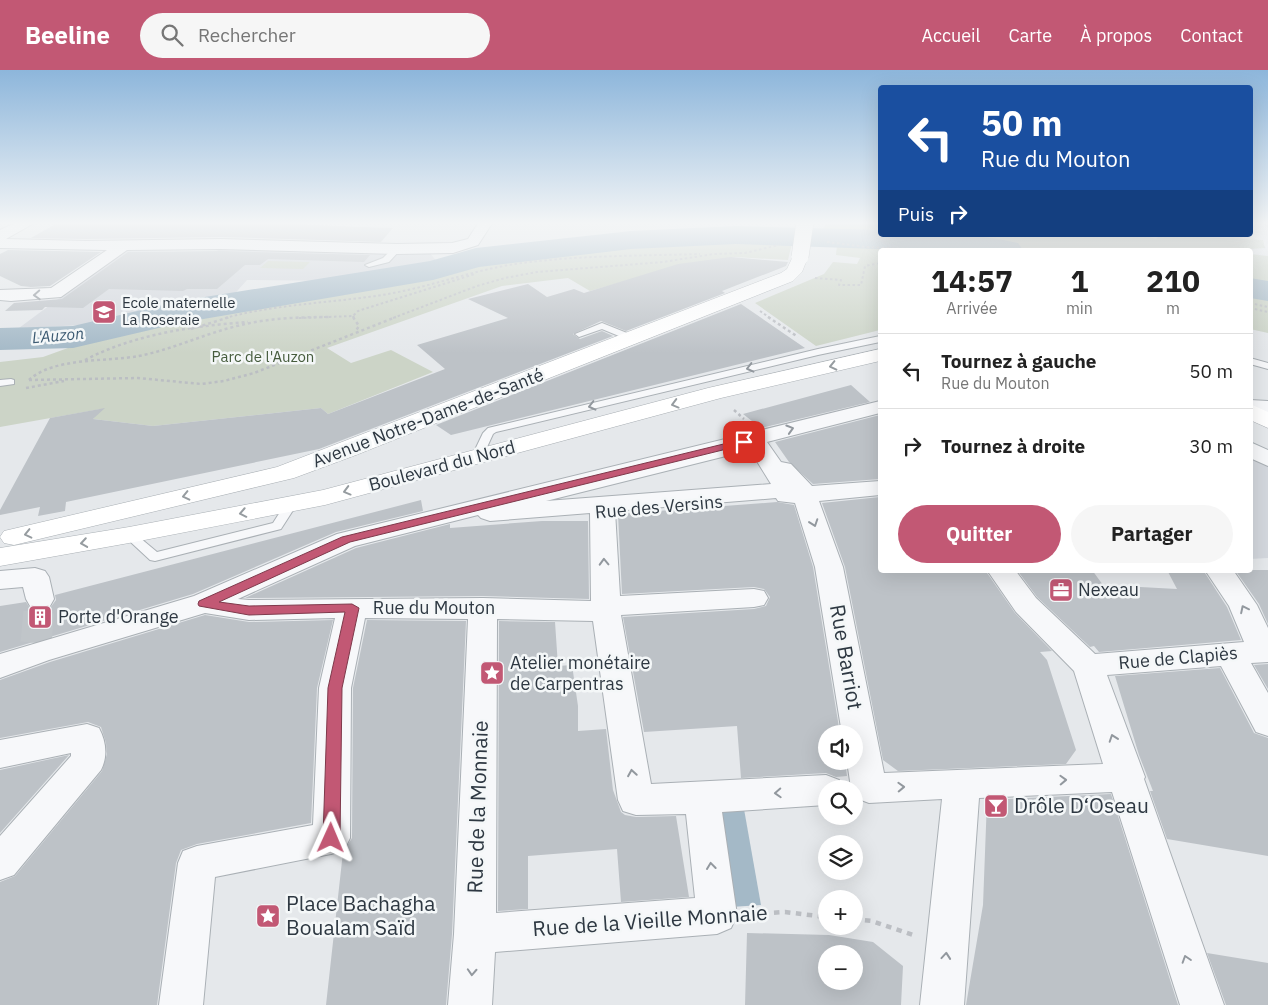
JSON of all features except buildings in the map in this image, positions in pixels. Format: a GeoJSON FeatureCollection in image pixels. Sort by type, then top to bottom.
{"type":"FeatureCollection","features":[{"type":"Feature","properties":{"kind":"main road","name":"Avenue Notre-Dame-de-Santé"},"geometry":{"type":"LineString","coordinates":[[0,540],[285,473],[634,339],[787,277],[794,272],[797,266]]}},
{"type":"Feature","properties":{"kind":"main road","name":"Boulevard du Nord"},"geometry":{"type":"LineString","coordinates":[[0,557],[130,535],[325,497],[716,393],[878,354]]}},
{"type":"Feature","properties":{"kind":"main road"},"geometry":{"type":"LineString","coordinates":[[1253,413],[1268,421]]}},
{"type":"Feature","properties":{"kind":"main road"},"geometry":{"type":"LineString","coordinates":[[285,473],[269,488],[269,494],[291,504]]}},
{"type":"Feature","properties":{"kind":"street"},"geometry":{"type":"LineString","coordinates":[[0,295],[55,293],[95,266]]}},
{"type":"Feature","properties":{"kind":"street"},"geometry":{"type":"LineString","coordinates":[[1253,406],[1268,407]]}},
{"type":"Feature","properties":{"kind":"street"},"geometry":{"type":"LineString","coordinates":[[4,664],[37,647],[204,604],[346,540],[878,407]]}},
{"type":"Feature","properties":{"kind":"street","name":"Rue Barriot"},"geometry":{"type":"LineString","coordinates":[[762,437],[770,453],[803,491],[829,567],[860,780]]}},
{"type":"Feature","properties":{"kind":"street"},"geometry":{"type":"LineString","coordinates":[[756,442],[787,490],[490,513],[492,507],[756,442]]}},
{"type":"Feature","properties":{"kind":"street"},"geometry":{"type":"LineString","coordinates":[[1253,451],[1268,459]]}},
{"type":"Feature","properties":{"kind":"street","name":"Rue des Versins"},"geometry":{"type":"LineString","coordinates":[[437,517],[484,520],[878,488]]}},
{"type":"Feature","properties":{"kind":"street"},"geometry":{"type":"LineString","coordinates":[[603,511],[606,608],[636,800],[818,791]]}},
{"type":"Feature","properties":{"kind":"street"},"geometry":{"type":"LineString","coordinates":[[1003,573],[1026,605],[1088,666],[1127,777],[1202,1005]]}},
{"type":"Feature","properties":{"kind":"street"},"geometry":{"type":"LineString","coordinates":[[1222,573],[1243,605],[1266,651]]}},
{"type":"Feature","properties":{"kind":"street"},"geometry":{"type":"LineString","coordinates":[[0,580],[35,577],[40,599]]}},
{"type":"Feature","properties":{"kind":"street","name":"Rue du Mouton"},"geometry":{"type":"LineString","coordinates":[[204,604],[249,610],[606,608],[754,598]]}},
{"type":"Feature","properties":{"kind":"street"},"geometry":{"type":"LineString","coordinates":[[181,1005],[197,863],[331,838],[335,688],[352,608]]}},
{"type":"Feature","properties":{"kind":"street","name":"Rue de la Monnaie"},"geometry":{"type":"LineString","coordinates":[[470,1005],[474,934],[483,608]]}},
{"type":"Feature","properties":{"kind":"street","name":"Rue de Clapiès"},"geometry":{"type":"LineString","coordinates":[[1088,666],[1266,651]]}},
{"type":"Feature","properties":{"kind":"street"},"geometry":{"type":"LineString","coordinates":[[1230,653],[1268,723]]}},
{"type":"Feature","properties":{"kind":"street"},"geometry":{"type":"LineString","coordinates":[[0,754],[87,737],[89,760],[0,863]]}},
{"type":"Feature","properties":{"kind":"street","name":"Rue Barriot"},"geometry":{"type":"LineString","coordinates":[[863,788],[1127,777]]}},
{"type":"Feature","properties":{"kind":"street"},"geometry":{"type":"LineString","coordinates":[[942,1005],[962,784]]}},
{"type":"Feature","properties":{"kind":"street"},"geometry":{"type":"LineString","coordinates":[[702,798],[717,915]]}},
{"type":"Feature","properties":{"kind":"street","name":"Rue de la Vieille Monnaie"},"geometry":{"type":"LineString","coordinates":[[474,934],[717,915]]}},
{"type":"Feature","properties":{"kind":"lane"},"geometry":{"type":"LineString","coordinates":[[579,334],[602,326],[634,339]]}},
{"type":"Feature","properties":{"kind":"lane"},"geometry":{"type":"LineString","coordinates":[[478,456],[488,433],[492,430],[804,355],[878,339]]}},
{"type":"Feature","properties":{"kind":"lane"},"geometry":{"type":"LineString","coordinates":[[1253,362],[1268,366]]}},
{"type":"Feature","properties":{"kind":"lane"},"geometry":{"type":"LineString","coordinates":[[0,383],[11,382]]}},
{"type":"Feature","properties":{"kind":"path"},"geometry":{"type":"LineString","coordinates":[[191,329],[210,321],[255,312],[383,295],[489,269],[511,266]]}},
{"type":"Feature","properties":{"kind":"path"},"geometry":{"type":"LineString","coordinates":[[255,322],[150,353],[56,367],[32,376],[28,380],[138,378],[201,384],[224,381],[254,373],[476,286],[504,278],[537,272],[617,266]]}},
{"type":"Feature","properties":{"kind":"path"},"geometry":{"type":"LineString","coordinates":[[840,282],[839,285],[861,285],[864,266],[866,266]]}},
{"type":"Feature","properties":{"kind":"path"},"geometry":{"type":"LineString","coordinates":[[82,362],[97,352],[147,338],[191,329],[287,318],[353,316],[358,311],[489,269]]}},
{"type":"Feature","properties":{"kind":"path"},"geometry":{"type":"LineString","coordinates":[[1253,304],[1268,307]]}},
{"type":"Feature","properties":{"kind":"path"},"geometry":{"type":"LineString","coordinates":[[756,309],[803,341]]}},
{"type":"Feature","properties":{"kind":"path"},"geometry":{"type":"LineString","coordinates":[[1253,309],[1268,312]]}},
{"type":"Feature","properties":{"kind":"path"},"geometry":{"type":"LineString","coordinates":[[353,316],[359,326],[355,332]]}},
{"type":"Feature","properties":{"kind":"path"},"geometry":{"type":"LineString","coordinates":[[26,388],[72,379]]}},
{"type":"Feature","properties":{"kind":"path","name":"Rue de la Vieille Monnaie"},"geometry":{"type":"LineString","coordinates":[[717,915],[785,912],[818,916]]}},
{"type":"Feature","properties":{"kind":"path"},"geometry":{"type":"LineString","coordinates":[[863,920],[872,921],[947,946]]}},
{"type":"Feature","properties":{"kind":"shaded area","name":"Ecole maternelle La Roseraie"},"geometry":{"type":"Polygon","coordinates":[[[103,266],[424,266],[342,281],[247,280],[229,300],[105,324],[19,328],[103,266]]]}},
{"type":"Feature","properties":{"kind":"shaded area"},"geometry":{"type":"Polygon","coordinates":[[[1253,457],[1268,465],[1268,558],[1253,559],[1253,457]]]}},
{"type":"Feature","properties":{"kind":"green space"},"geometry":{"type":"Polygon","coordinates":[[[263,266],[306,266],[303,269],[260,268],[263,266]]]}},
{"type":"Feature","properties":{"kind":"green space","name":"Parc de l'Auzon"},"geometry":{"type":"Polygon","coordinates":[[[466,266],[687,266],[668,269],[590,291],[568,278],[502,286],[327,348],[351,363],[391,350],[433,372],[328,414],[321,408],[153,426],[93,419],[101,409],[0,427],[0,362],[43,357],[101,336],[225,305],[387,282],[466,266]]]}},
{"type":"Feature","properties":{"kind":"green space","name":"Parc de l'Auzon"},"geometry":{"type":"Polygon","coordinates":[[[830,266],[878,266],[878,330],[816,346],[755,303],[824,274],[830,266]]]}},
{"type":"Feature","properties":{"kind":"green space"},"geometry":{"type":"Polygon","coordinates":[[[1253,266],[1268,266],[1268,333],[1253,330],[1253,266]]]}},
{"type":"Feature","properties":{"kind":"water"},"geometry":{"type":"Polygon","coordinates":[[[744,809],[761,905],[731,907],[717,810],[744,809]]]}},
{"type":"Feature","properties":{"kind":"waterway","name":"L'Auzon"},"geometry":{"type":"LineString","coordinates":[[0,339],[73,337],[180,312],[433,270],[449,266]]}},
{"type":"Feature","properties":{"kind":"waterway","name":"L'Auzon"},"geometry":{"type":"LineString","coordinates":[[1253,288],[1268,291]]}},
{"type":"Feature","properties":{"kind":"tunnel"},"geometry":{"type":"LineString","coordinates":[[36,643],[40,599]]}},
{"type":"Feature","properties":{"kind":"place","name":"Ecole maternelle La Roseraie"},"geometry":{"type":"Point","coordinates":[104,312]}},
{"type":"Feature","properties":{"kind":"place","name":"Nexeau"},"geometry":{"type":"Point","coordinates":[1061,590]}},
{"type":"Feature","properties":{"kind":"place","name":"Porte d'Orange"},"geometry":{"type":"Point","coordinates":[40,617]}},
{"type":"Feature","properties":{"kind":"place","name":"Atelier monétaire de Carpentras"},"geometry":{"type":"Point","coordinates":[492,673]}},
{"type":"Feature","properties":{"kind":"place","name":"Drôle D‘Oseau"},"geometry":{"type":"Point","coordinates":[996,806]}},
{"type":"Feature","properties":{"kind":"place","name":"Place Bachagha Boualam Saïd"},"geometry":{"type":"Point","coordinates":[268,916]}},
{"type":"Feature","properties":{"kind":"route"},"geometry":{"type":"LineString","coordinates":[[331,838],[335,688],[352,608],[249,610],[204,604],[346,540],[744,442]]}}]}
